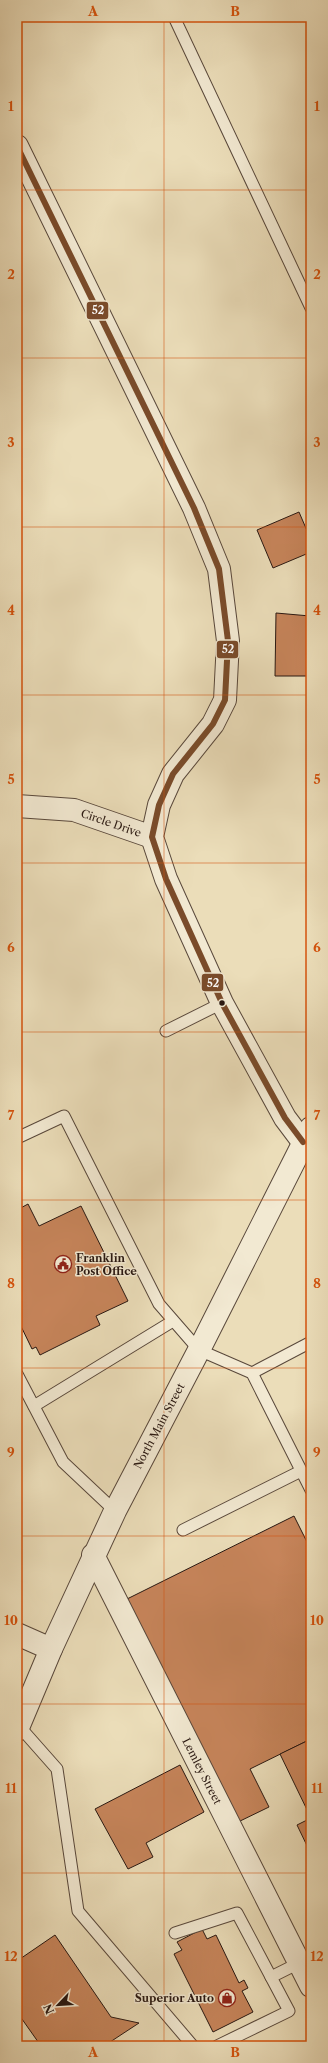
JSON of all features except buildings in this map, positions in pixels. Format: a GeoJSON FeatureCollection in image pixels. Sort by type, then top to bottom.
{"type":"FeatureCollection","features":[{"type":"Feature","properties":{"kind":"street"},"geometry":{"type":"LineString","coordinates":[[17,146],[194,508],[219,569],[228,641],[225,700],[213,724],[173,774],[159,805],[152,837]]}},
{"type":"Feature","properties":{"kind":"street","name":"Circle Drive"},"geometry":{"type":"LineString","coordinates":[[17,806],[74,810],[152,837],[166,879],[222,1003],[285,1118],[308,1141]]}},
{"type":"Feature","properties":{"kind":"street","name":"North Main Street"},"geometry":{"type":"LineString","coordinates":[[18,1728],[51,1648],[93,1555],[308,1141]]}},
{"type":"Feature","properties":{"kind":"street","name":"Lemley Street"},"geometry":{"type":"LineString","coordinates":[[93,1555],[305,1960],[311,1986]]}},
{"type":"Feature","properties":{"kind":"street"},"geometry":{"type":"LineString","coordinates":[[17,1634],[51,1648]]}},
{"type":"Feature","properties":{"kind":"lane"},"geometry":{"type":"LineString","coordinates":[[174,17],[311,308]]}},
{"type":"Feature","properties":{"kind":"lane"},"geometry":{"type":"LineString","coordinates":[[166,1031],[222,1003]]}},
{"type":"Feature","properties":{"kind":"lane"},"geometry":{"type":"LineString","coordinates":[[17,1138],[64,1116],[159,1304],[199,1350],[252,1373],[311,1490]]}},
{"type":"Feature","properties":{"kind":"lane"},"geometry":{"type":"LineString","coordinates":[[34,1406],[173,1321]]}},
{"type":"Feature","properties":{"kind":"lane"},"geometry":{"type":"LineString","coordinates":[[252,1373],[311,1342]]}},
{"type":"Feature","properties":{"kind":"lane"},"geometry":{"type":"LineString","coordinates":[[17,1374],[63,1462],[115,1511]]}},
{"type":"Feature","properties":{"kind":"lane"},"geometry":{"type":"LineString","coordinates":[[183,1530],[301,1471]]}},
{"type":"Feature","properties":{"kind":"lane"},"geometry":{"type":"LineString","coordinates":[[18,1728],[57,1769],[78,1911],[193,2046]]}},
{"type":"Feature","properties":{"kind":"lane"},"geometry":{"type":"LineString","coordinates":[[175,1933],[237,1913],[289,2010],[217,2046]]}},
{"type":"Feature","properties":{"kind":"lane"},"geometry":{"type":"LineString","coordinates":[[271,1977],[305,1960]]}},
{"type":"Feature","properties":{"kind":"transit line","name":"52"},"geometry":{"type":"LineString","coordinates":[[17,146],[194,508],[219,569],[228,641],[225,700],[213,724],[173,774],[159,805],[152,837],[166,879],[222,1003],[285,1118],[303,1142]]}},
{"type":"Feature","properties":{"kind":"place","name":"Franklin Post Office"},"geometry":{"type":"Point","coordinates":[63,1264]}},
{"type":"Feature","properties":{"kind":"place","name":"Superior Auto"},"geometry":{"type":"Point","coordinates":[227,1998]}}]}
